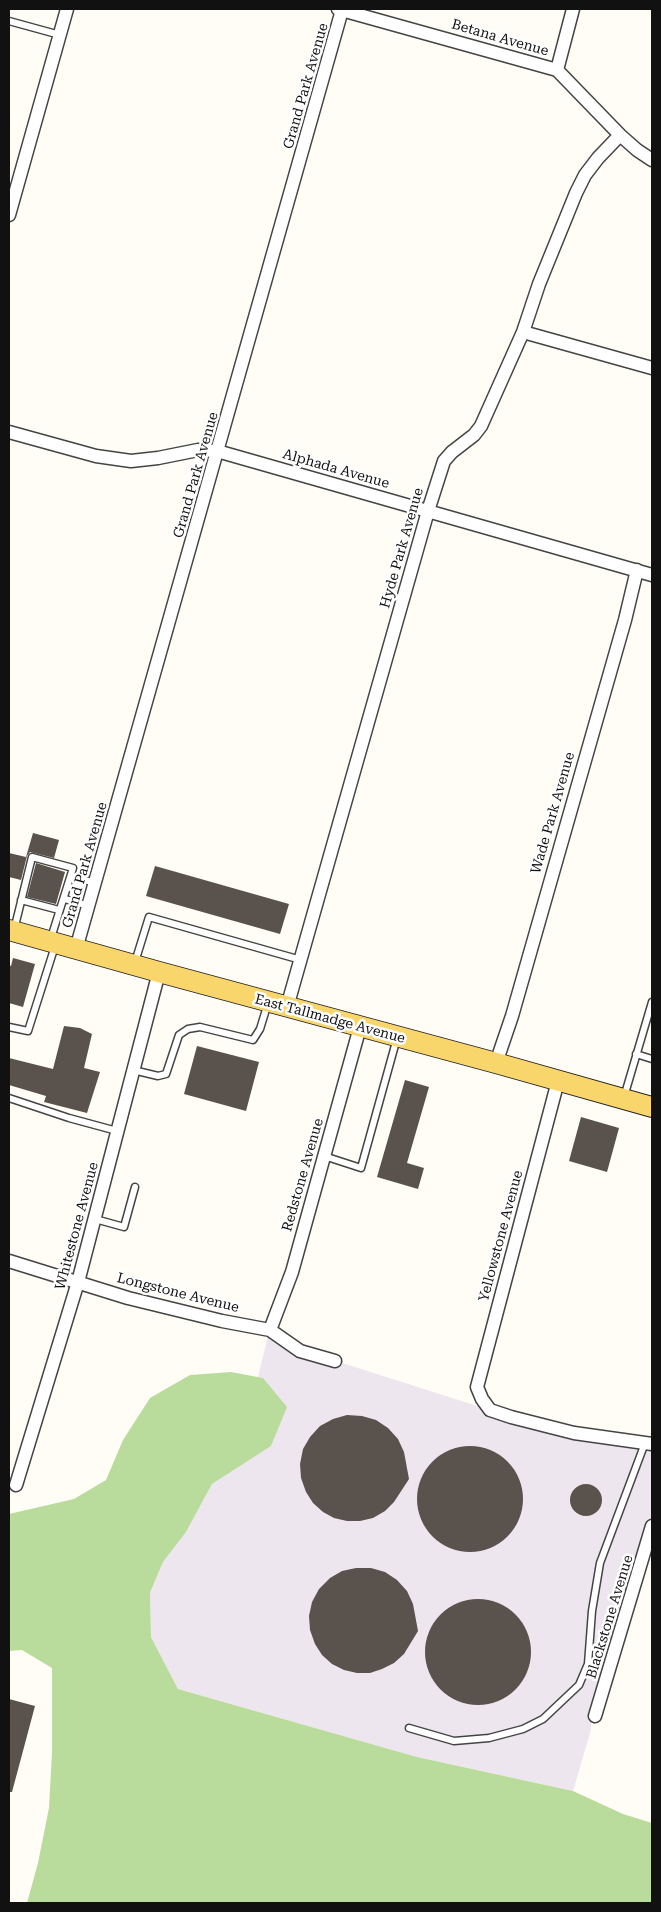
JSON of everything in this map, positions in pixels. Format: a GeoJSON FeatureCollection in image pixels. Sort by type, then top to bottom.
{"type":"FeatureCollection","features":[{"type":"Feature","properties":{"kind":"main road","name":"East Tallmadge Avenue"},"geometry":{"type":"LineString","coordinates":[[11,930],[652,1107]]}},
{"type":"Feature","properties":{"kind":"street"},"geometry":{"type":"LineString","coordinates":[[9,215],[67,9]]}},
{"type":"Feature","properties":{"kind":"street","name":"Betana Avenue"},"geometry":{"type":"LineString","coordinates":[[341,9],[557,70],[620,135],[652,160]]}},
{"type":"Feature","properties":{"kind":"street","name":"Grand Park Avenue"},"geometry":{"type":"LineString","coordinates":[[76,948],[273,260],[341,9]]}},
{"type":"Feature","properties":{"kind":"street"},"geometry":{"type":"LineString","coordinates":[[557,70],[573,9]]}},
{"type":"Feature","properties":{"kind":"street","name":"Hyde Park Avenue"},"geometry":{"type":"LineString","coordinates":[[278,1004],[301,960],[428,510],[444,461],[452,452],[474,435],[481,426],[523,332],[540,284],[585,175],[620,135]]}},
{"type":"Feature","properties":{"kind":"street"},"geometry":{"type":"LineString","coordinates":[[523,332],[652,368]]}},
{"type":"Feature","properties":{"kind":"street","name":"Alphada Avenue"},"geometry":{"type":"LineString","coordinates":[[9,432],[96,456],[131,462],[198,450],[217,451],[652,575]]}},
{"type":"Feature","properties":{"kind":"street","name":"Wade Park Avenue"},"geometry":{"type":"LineString","coordinates":[[496,1063],[512,1016],[625,620],[637,570]]}},
{"type":"Feature","properties":{"kind":"street","name":"Whitestone Avenue"},"geometry":{"type":"LineString","coordinates":[[16,1486],[78,1282],[159,972]]}},
{"type":"Feature","properties":{"kind":"street","name":"Redstone Avenue"},"geometry":{"type":"LineString","coordinates":[[270,1330],[292,1272],[360,1027]]}},
{"type":"Feature","properties":{"kind":"street","name":"Yellowstone Avenue"},"geometry":{"type":"LineString","coordinates":[[558,1081],[477,1387],[482,1399],[490,1410],[538,1426],[649,1444]]}},
{"type":"Feature","properties":{"kind":"street","name":"Longstone Avenue"},"geometry":{"type":"LineString","coordinates":[[9,1262],[128,1298],[222,1321],[270,1330],[300,1351],[335,1361]]}},
{"type":"Feature","properties":{"kind":"street","name":"Blackstone Avenue"},"geometry":{"type":"LineString","coordinates":[[595,1716],[652,1526]]}},
{"type":"Feature","properties":{"kind":"lane"},"geometry":{"type":"LineString","coordinates":[[9,21],[60,35]]}},
{"type":"Feature","properties":{"kind":"lane"},"geometry":{"type":"LineString","coordinates":[[9,1027],[28,1031],[54,942],[59,910],[65,899],[64,891],[71,876],[72,868],[32,857],[28,881],[11,930]]}},
{"type":"Feature","properties":{"kind":"lane"},"geometry":{"type":"LineString","coordinates":[[71,876],[95,882]]}},
{"type":"Feature","properties":{"kind":"lane"},"geometry":{"type":"LineString","coordinates":[[65,899],[89,906]]}},
{"type":"Feature","properties":{"kind":"lane"},"geometry":{"type":"LineString","coordinates":[[21,900],[59,910]]}},
{"type":"Feature","properties":{"kind":"lane"},"geometry":{"type":"LineString","coordinates":[[134,965],[149,918],[301,960]]}},
{"type":"Feature","properties":{"kind":"lane"},"geometry":{"type":"LineString","coordinates":[[624,1099],[652,1002]]}},
{"type":"Feature","properties":{"kind":"lane"},"geometry":{"type":"LineString","coordinates":[[133,1070],[158,1076],[166,1074],[180,1036],[188,1029],[200,1027],[253,1040],[278,1004]]}},
{"type":"Feature","properties":{"kind":"lane"},"geometry":{"type":"LineString","coordinates":[[324,1156],[361,1168],[398,1037]]}},
{"type":"Feature","properties":{"kind":"lane"},"geometry":{"type":"LineString","coordinates":[[636,1054],[652,1059]]}},
{"type":"Feature","properties":{"kind":"lane"},"geometry":{"type":"LineString","coordinates":[[9,1098],[117,1131]]}},
{"type":"Feature","properties":{"kind":"lane"},"geometry":{"type":"LineString","coordinates":[[95,1220],[124,1227],[134,1187]]}},
{"type":"Feature","properties":{"kind":"lane"},"geometry":{"type":"LineString","coordinates":[[409,1728],[454,1741],[489,1738],[523,1729],[543,1719],[579,1685],[588,1664],[592,1611],[600,1563],[649,1444]]}},
{"type":"Feature","properties":{"kind":"shaded area"},"geometry":{"type":"Polygon","coordinates":[[[269,1332],[339,1362],[487,1409],[652,1449],[652,1517],[591,1717],[591,1730],[573,1791],[417,1757],[178,1689],[151,1637],[150,1594],[163,1562],[186,1532],[212,1484],[272,1445],[263,1378],[258,1377],[269,1332]]]}},
{"type":"Feature","properties":{"kind":"green space"},"geometry":{"type":"Polygon","coordinates":[[[231,1372],[263,1378],[287,1407],[271,1446],[212,1484],[186,1532],[163,1562],[150,1593],[151,1637],[178,1689],[417,1757],[573,1791],[623,1814],[652,1823],[652,1903],[27,1903],[38,1863],[49,1808],[52,1751],[52,1668],[22,1650],[9,1651],[9,1514],[74,1499],[106,1480],[123,1440],[150,1398],[190,1375],[231,1372]]]}},
{"type":"Feature","properties":{"kind":"building"},"geometry":{"type":"Polygon","coordinates":[[[33,833],[59,840],[54,858],[30,852],[27,856],[21,880],[9,877],[9,853],[26,857],[33,833]]]}},
{"type":"Feature","properties":{"kind":"building"},"geometry":{"type":"Polygon","coordinates":[[[36,863],[65,872],[56,904],[27,897],[36,863]]]}},
{"type":"Feature","properties":{"kind":"building"},"geometry":{"type":"Polygon","coordinates":[[[155,866],[289,904],[280,934],[146,896],[155,866]]]}},
{"type":"Feature","properties":{"kind":"building"},"geometry":{"type":"Polygon","coordinates":[[[13,958],[35,964],[23,1007],[9,1003],[9,965],[11,966],[13,958]]]}},
{"type":"Feature","properties":{"kind":"building"},"geometry":{"type":"Polygon","coordinates":[[[64,1026],[80,1028],[92,1034],[84,1068],[100,1072],[87,1113],[44,1102],[46,1096],[9,1085],[9,1058],[53,1069],[64,1026]]]}},
{"type":"Feature","properties":{"kind":"building"},"geometry":{"type":"Polygon","coordinates":[[[197,1046],[259,1062],[246,1111],[184,1094],[197,1046]]]}},
{"type":"Feature","properties":{"kind":"building"},"geometry":{"type":"Polygon","coordinates":[[[405,1080],[429,1087],[407,1163],[424,1168],[418,1189],[377,1177],[405,1080]]]}},
{"type":"Feature","properties":{"kind":"building"},"geometry":{"type":"Polygon","coordinates":[[[581,1117],[619,1128],[607,1172],[569,1161],[581,1117]]]}},
{"type":"Feature","properties":{"kind":"building"},"geometry":{"type":"Polygon","coordinates":[[[347,1415],[362,1416],[376,1420],[388,1428],[398,1439],[404,1452],[409,1479],[394,1502],[385,1511],[373,1518],[360,1521],[334,1518],[323,1512],[313,1503],[306,1492],[301,1478],[300,1464],[303,1449],[310,1437],[320,1426],[333,1419],[347,1415]]]}},
{"type":"Feature","properties":{"kind":"building"},"geometry":{"type":"Polygon","coordinates":[[[470,1446],[490,1450],[507,1462],[519,1479],[523,1499],[519,1519],[507,1536],[490,1548],[470,1552],[450,1548],[433,1536],[421,1519],[417,1499],[421,1479],[433,1462],[450,1450],[470,1446]]]}},
{"type":"Feature","properties":{"kind":"building"},"geometry":{"type":"Polygon","coordinates":[[[586,1484],[598,1488],[602,1500],[598,1512],[586,1516],[574,1512],[570,1500],[574,1488],[586,1484]]]}},
{"type":"Feature","properties":{"kind":"building"},"geometry":{"type":"Polygon","coordinates":[[[356,1568],[371,1568],[385,1572],[397,1580],[407,1591],[413,1604],[418,1631],[404,1654],[394,1663],[370,1673],[344,1670],[332,1664],[322,1655],[315,1644],[310,1630],[309,1616],[312,1602],[319,1589],[330,1578],[342,1571],[356,1568]]]}},
{"type":"Feature","properties":{"kind":"building"},"geometry":{"type":"Polygon","coordinates":[[[478,1599],[498,1603],[515,1615],[527,1632],[531,1652],[527,1672],[515,1689],[498,1701],[478,1705],[458,1701],[441,1689],[429,1672],[425,1652],[429,1632],[441,1615],[458,1603],[478,1599]]]}},
{"type":"Feature","properties":{"kind":"building"},"geometry":{"type":"Polygon","coordinates":[[[9,1699],[35,1706],[12,1792],[9,1792],[9,1699]]]}}]}
